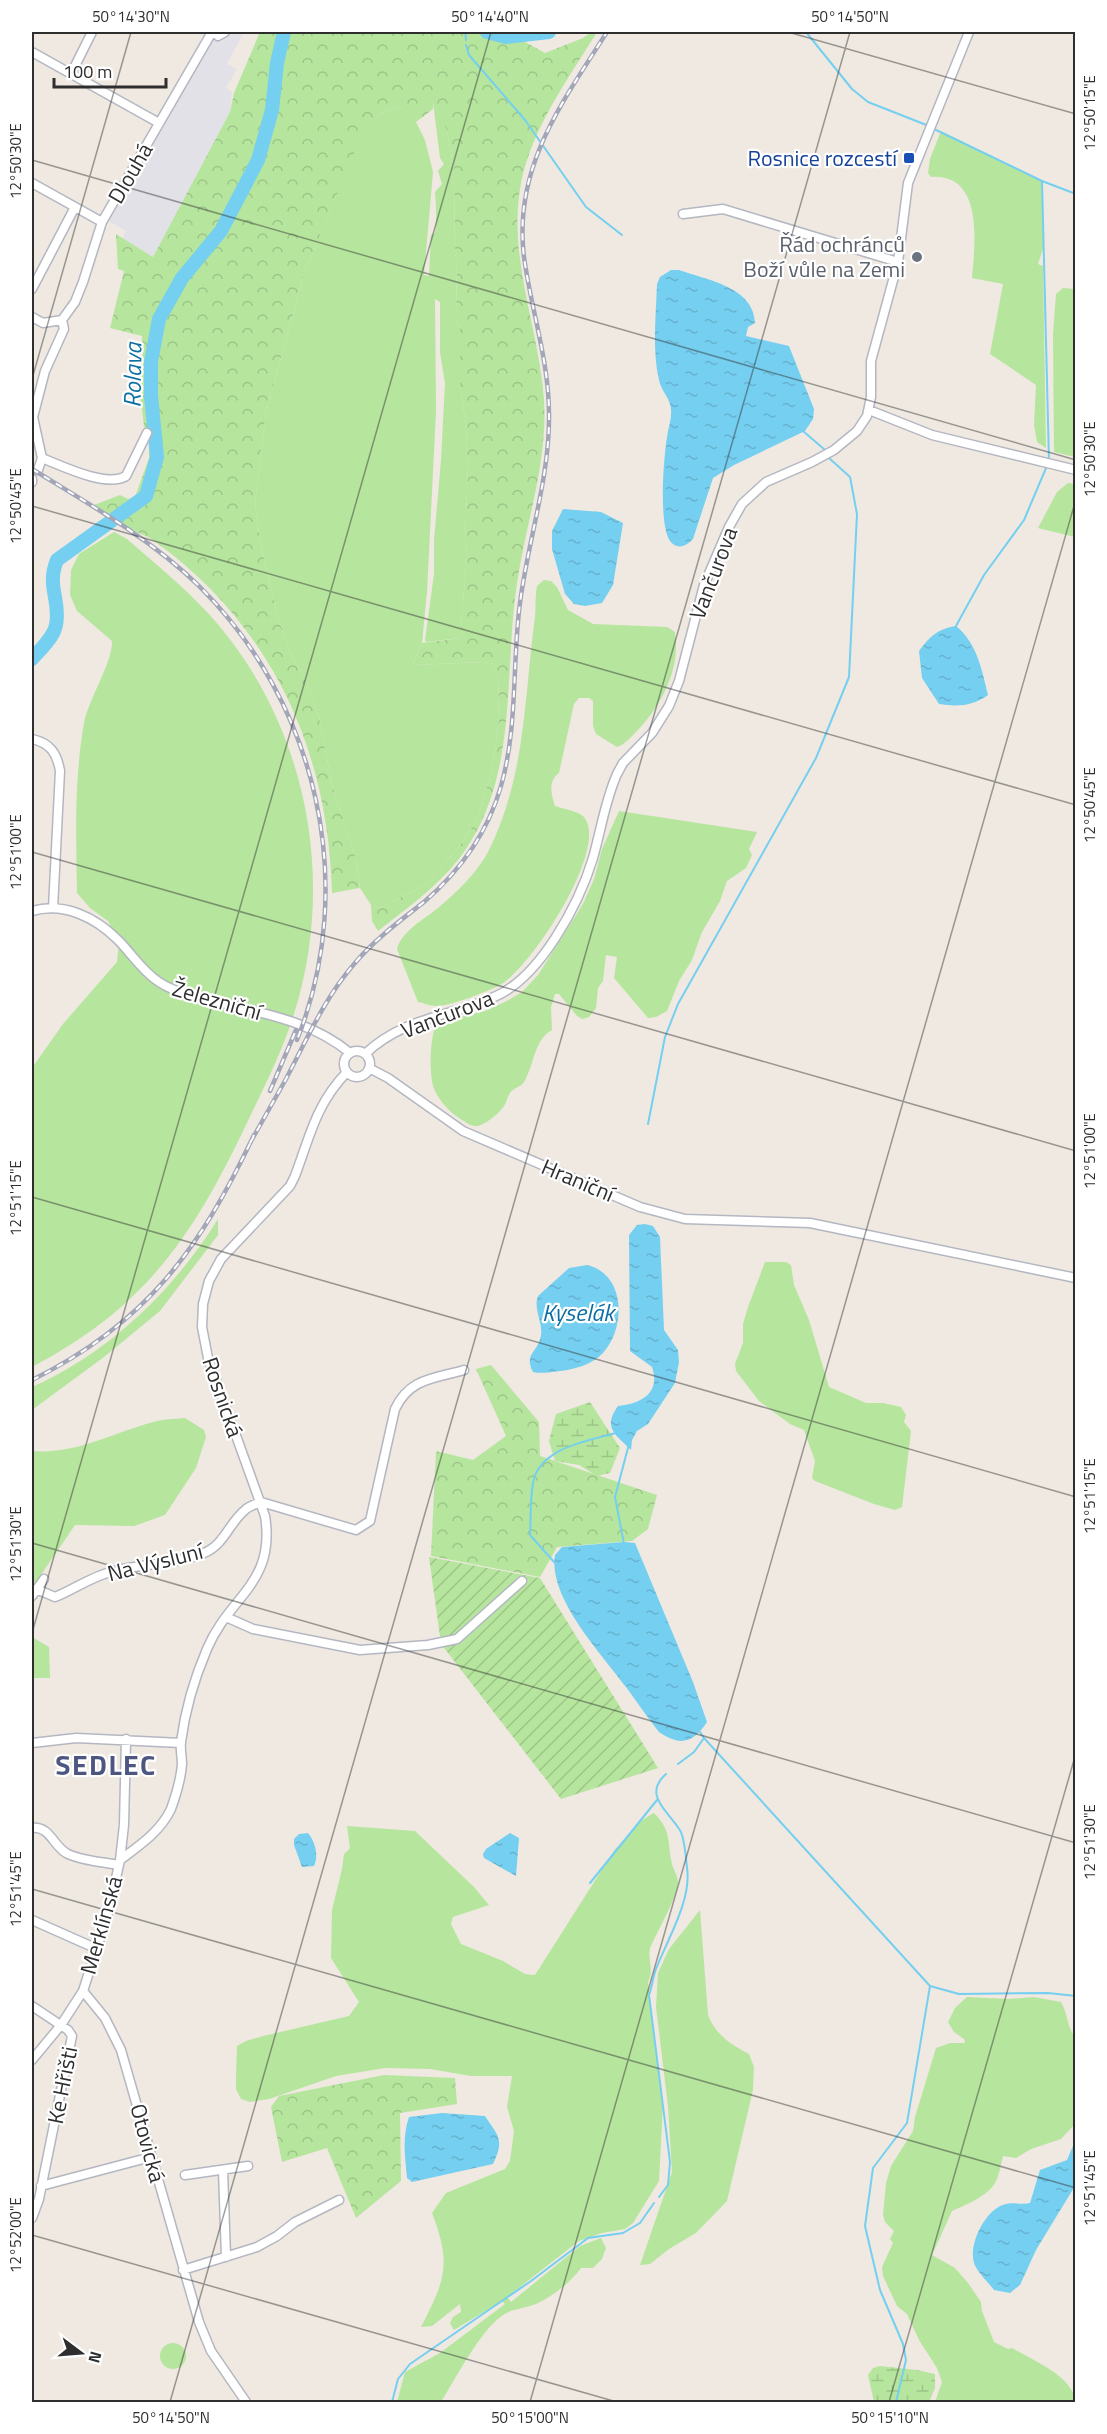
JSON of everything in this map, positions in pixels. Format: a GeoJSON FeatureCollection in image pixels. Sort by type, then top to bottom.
{"type":"FeatureCollection","features":[{"type":"Feature","properties":{"kind":"street"},"geometry":{"type":"LineString","coordinates":[[71,74],[92,32]]}},
{"type":"Feature","properties":{"kind":"street","name":"Dlouhá"},"geometry":{"type":"LineString","coordinates":[[42,458],[33,417],[45,371],[64,329],[62,320],[75,302],[102,222],[213,32],[218,36],[225,32]]}},
{"type":"Feature","properties":{"kind":"street"},"geometry":{"type":"LineString","coordinates":[[969,32],[931,131],[910,176],[898,262],[871,361],[869,410],[932,435],[1076,470]]}},
{"type":"Feature","properties":{"kind":"street"},"geometry":{"type":"LineString","coordinates":[[32,52],[159,123]]}},
{"type":"Feature","properties":{"kind":"street"},"geometry":{"type":"LineString","coordinates":[[32,183],[102,222]]}},
{"type":"Feature","properties":{"kind":"street"},"geometry":{"type":"LineString","coordinates":[[32,289],[75,207]]}},
{"type":"Feature","properties":{"kind":"street"},"geometry":{"type":"LineString","coordinates":[[683,214],[723,209],[898,262]]}},
{"type":"Feature","properties":{"kind":"street"},"geometry":{"type":"LineString","coordinates":[[32,317],[43,322],[62,320]]}},
{"type":"Feature","properties":{"kind":"street","name":"Vančurova"},"geometry":{"type":"LineString","coordinates":[[365,1054],[372,1047],[413,1023],[498,996],[519,982],[537,961],[553,940],[580,892],[593,858],[617,774],[623,763],[652,733],[669,706],[679,681],[704,585],[738,510],[753,491],[766,482],[812,462],[844,442],[860,427],[869,410]]}},
{"type":"Feature","properties":{"kind":"street"},"geometry":{"type":"LineString","coordinates":[[38,470],[42,458],[81,473],[105,479],[119,479],[126,476],[147,434]]}},
{"type":"Feature","properties":{"kind":"street"},"geometry":{"type":"LineString","coordinates":[[32,739],[41,741],[53,750],[58,757],[60,771],[53,908]]}},
{"type":"Feature","properties":{"kind":"street","name":"Železniční"},"geometry":{"type":"LineString","coordinates":[[32,911],[53,908],[80,914],[103,927],[119,941],[138,965],[160,983],[189,995],[304,1025],[337,1042],[350,1053]]}},
{"type":"Feature","properties":{"kind":"street"},"geometry":{"type":"LineString","coordinates":[[359,1051],[365,1054],[369,1059],[369,1068],[359,1076],[347,1072],[345,1062],[350,1053],[359,1051]]}},
{"type":"Feature","properties":{"kind":"street","name":"Hraniční"},"geometry":{"type":"LineString","coordinates":[[369,1068],[388,1078],[463,1131],[640,1207],[685,1219],[810,1223],[1076,1278]]}},
{"type":"Feature","properties":{"kind":"street","name":"Rosnická"},"geometry":{"type":"LineString","coordinates":[[181,1743],[202,1661],[212,1637],[252,1585],[265,1555],[267,1527],[261,1502],[208,1358],[202,1327],[203,1304],[209,1281],[221,1259],[290,1186],[316,1114],[333,1086],[347,1072]]}},
{"type":"Feature","properties":{"kind":"street"},"geometry":{"type":"LineString","coordinates":[[261,1502],[356,1530],[363,1526],[370,1521],[395,1409],[402,1394],[417,1383],[464,1370]]}},
{"type":"Feature","properties":{"kind":"street","name":"Na Výsluní"},"geometry":{"type":"LineString","coordinates":[[34,1593],[55,1597],[105,1573],[205,1552],[220,1541],[243,1511],[261,1502]]}},
{"type":"Feature","properties":{"kind":"street"},"geometry":{"type":"LineString","coordinates":[[34,1593],[44,1579]]}},
{"type":"Feature","properties":{"kind":"street"},"geometry":{"type":"LineString","coordinates":[[226,1617],[253,1629],[360,1650],[428,1645],[457,1639],[522,1581]]}},
{"type":"Feature","properties":{"kind":"street"},"geometry":{"type":"LineString","coordinates":[[32,1743],[76,1738],[181,1743]]}},
{"type":"Feature","properties":{"kind":"street","name":"Merklínská"},"geometry":{"type":"LineString","coordinates":[[32,2060],[61,2025],[83,1991],[109,1910],[124,1825],[126,1739]]}},
{"type":"Feature","properties":{"kind":"street","name":"Merklínská"},"geometry":{"type":"LineString","coordinates":[[119,1863],[162,1825],[170,1810],[176,1795],[182,1765],[181,1743]]}},
{"type":"Feature","properties":{"kind":"street"},"geometry":{"type":"LineString","coordinates":[[32,1828],[46,1831],[66,1853],[119,1863]]}},
{"type":"Feature","properties":{"kind":"street"},"geometry":{"type":"LineString","coordinates":[[32,1920],[95,1948]]}},
{"type":"Feature","properties":{"kind":"street","name":"Otovická"},"geometry":{"type":"LineString","coordinates":[[83,1991],[105,2018],[121,2050],[193,2305],[211,2351],[246,2403]]}},
{"type":"Feature","properties":{"kind":"street"},"geometry":{"type":"LineString","coordinates":[[32,2006],[61,2025]]}},
{"type":"Feature","properties":{"kind":"street","name":"Ke Hřišti"},"geometry":{"type":"LineString","coordinates":[[32,2218],[39,2199],[72,2036],[61,2025]]}},
{"type":"Feature","properties":{"kind":"street"},"geometry":{"type":"LineString","coordinates":[[41,2186],[152,2157]]}},
{"type":"Feature","properties":{"kind":"street"},"geometry":{"type":"LineString","coordinates":[[185,2175],[248,2166]]}},
{"type":"Feature","properties":{"kind":"street"},"geometry":{"type":"LineString","coordinates":[[223,2170],[226,2257]]}},
{"type":"Feature","properties":{"kind":"street"},"geometry":{"type":"LineString","coordinates":[[183,2270],[257,2247],[277,2236],[295,2222],[339,2200]]}},
{"type":"Feature","properties":{"kind":"shaded area"},"geometry":{"type":"Polygon","coordinates":[[[229,32],[244,32],[227,64],[237,69],[226,88],[232,92],[230,112],[153,257],[122,238],[126,231],[107,220],[213,38],[222,42],[229,32]]]}},
{"type":"Feature","properties":{"kind":"green space"},"geometry":{"type":"Polygon","coordinates":[[[260,32],[507,32],[545,53],[583,38],[591,32],[597,32],[542,123],[526,163],[521,183],[518,238],[525,292],[541,373],[544,423],[540,469],[517,583],[506,727],[500,762],[491,796],[478,829],[458,860],[430,889],[378,931],[372,921],[371,905],[380,908],[427,884],[463,842],[478,817],[492,770],[499,719],[498,676],[493,664],[484,662],[416,665],[413,663],[422,643],[461,638],[463,634],[461,626],[467,555],[465,540],[467,431],[460,386],[460,329],[456,320],[457,258],[455,255],[454,171],[447,130],[433,102],[433,109],[416,122],[400,107],[381,113],[364,130],[304,274],[266,412],[255,502],[260,541],[278,618],[290,652],[307,683],[319,717],[332,785],[356,859],[360,888],[332,893],[328,840],[319,789],[305,740],[286,694],[261,651],[231,611],[195,574],[151,539],[94,505],[120,495],[128,499],[135,497],[149,458],[149,442],[146,441],[139,387],[143,369],[142,336],[110,328],[124,271],[118,269],[116,234],[153,257],[230,112],[234,93],[260,32]]]}},
{"type":"Feature","properties":{"kind":"green space"},"geometry":{"type":"Polygon","coordinates":[[[433,102],[438,107],[447,130],[454,171],[455,255],[457,258],[456,320],[460,329],[460,386],[467,431],[465,540],[467,555],[461,626],[463,634],[461,638],[426,642],[434,574],[434,540],[445,383],[440,353],[440,302],[435,299],[436,412],[427,592],[422,643],[413,663],[416,665],[484,662],[493,664],[498,676],[499,719],[492,770],[478,817],[463,842],[427,884],[380,908],[371,905],[360,888],[356,859],[332,785],[319,717],[307,683],[290,652],[278,618],[260,541],[255,502],[266,412],[304,274],[364,129],[381,113],[400,107],[416,122],[425,140],[433,172],[424,275],[429,276],[431,235],[435,233],[436,228],[435,192],[442,184],[438,171],[444,164],[440,158],[433,102]]]}},
{"type":"Feature","properties":{"kind":"green space"},"geometry":{"type":"Polygon","coordinates":[[[941,131],[1043,181],[1043,249],[1038,264],[1043,266],[1046,448],[1037,442],[1034,425],[1036,385],[990,354],[1003,284],[972,278],[974,230],[968,198],[960,186],[948,179],[931,177],[928,173],[930,159],[941,131]]]}},
{"type":"Feature","properties":{"kind":"green space"},"geometry":{"type":"Polygon","coordinates":[[[1075,285],[1075,457],[1054,452],[1053,334],[1056,294],[1063,288],[1074,289],[1075,285]]]}},
{"type":"Feature","properties":{"kind":"green space"},"geometry":{"type":"Polygon","coordinates":[[[1068,483],[1075,484],[1075,537],[1038,528],[1057,492],[1068,483]]]}},
{"type":"Feature","properties":{"kind":"green space"},"geometry":{"type":"Polygon","coordinates":[[[114,532],[127,539],[163,570],[221,628],[251,670],[275,715],[294,763],[306,813],[312,864],[312,916],[306,967],[288,1031],[245,1127],[205,1203],[161,1266],[135,1294],[105,1320],[32,1367],[32,1068],[63,1024],[117,962],[119,941],[108,921],[90,908],[77,893],[76,850],[77,787],[84,723],[109,659],[112,641],[77,611],[70,595],[71,570],[79,554],[114,532]]]}},
{"type":"Feature","properties":{"kind":"green space"},"geometry":{"type":"Polygon","coordinates":[[[544,580],[551,581],[557,587],[568,610],[593,624],[667,627],[675,632],[675,660],[672,673],[653,711],[629,739],[617,747],[596,734],[593,726],[593,701],[589,698],[579,698],[574,704],[559,773],[553,780],[552,792],[555,806],[582,815],[589,832],[586,854],[577,880],[547,933],[513,974],[500,985],[442,1005],[434,1006],[418,1002],[397,949],[408,931],[445,902],[473,874],[489,850],[501,822],[517,765],[522,736],[537,586],[544,580]]]}},
{"type":"Feature","properties":{"kind":"green space"},"geometry":{"type":"Polygon","coordinates":[[[619,811],[757,832],[749,849],[752,855],[746,868],[727,881],[720,901],[702,932],[692,960],[679,981],[667,1011],[656,1017],[648,1018],[614,978],[617,957],[606,955],[603,981],[598,988],[596,1008],[589,1017],[582,1019],[577,1016],[559,994],[555,994],[551,1007],[552,1030],[541,1040],[524,1082],[511,1091],[502,1109],[491,1119],[478,1126],[473,1126],[447,1108],[433,1086],[431,1056],[435,1026],[452,1019],[485,1011],[505,1002],[522,992],[538,975],[583,904],[594,879],[602,849],[619,811]]]}},
{"type":"Feature","properties":{"kind":"green space"},"geometry":{"type":"Polygon","coordinates":[[[218,1219],[218,1235],[160,1311],[104,1357],[32,1410],[32,1387],[88,1356],[137,1317],[181,1271],[218,1219]]]}},
{"type":"Feature","properties":{"kind":"green space"},"geometry":{"type":"Polygon","coordinates":[[[765,1262],[786,1262],[791,1265],[794,1285],[809,1320],[829,1387],[866,1403],[883,1403],[901,1407],[906,1415],[904,1422],[911,1431],[902,1507],[895,1510],[874,1504],[815,1481],[812,1478],[815,1461],[804,1430],[790,1424],[759,1401],[736,1371],[735,1364],[743,1343],[743,1324],[765,1262]]]}},
{"type":"Feature","properties":{"kind":"green space"},"geometry":{"type":"Polygon","coordinates":[[[491,1365],[539,1422],[540,1456],[657,1495],[648,1529],[632,1541],[557,1547],[540,1577],[431,1556],[436,1451],[473,1460],[506,1436],[476,1369],[491,1365]]]}},
{"type":"Feature","properties":{"kind":"green space"},"geometry":{"type":"Polygon","coordinates":[[[590,1402],[620,1448],[610,1473],[597,1476],[579,1465],[555,1461],[549,1441],[556,1414],[590,1402]]]}},
{"type":"Feature","properties":{"kind":"green space"},"geometry":{"type":"Polygon","coordinates":[[[185,1418],[204,1430],[206,1437],[196,1468],[165,1515],[134,1526],[75,1525],[32,1588],[32,1451],[63,1450],[153,1422],[185,1418]]]}},
{"type":"Feature","properties":{"kind":"green space"},"geometry":{"type":"Polygon","coordinates":[[[429,1557],[540,1578],[658,1768],[561,1799],[441,1644],[429,1557]]]}},
{"type":"Feature","properties":{"kind":"green space"},"geometry":{"type":"Polygon","coordinates":[[[32,1637],[49,1647],[50,1678],[32,1678],[32,1637]]]}},
{"type":"Feature","properties":{"kind":"green space"},"geometry":{"type":"Polygon","coordinates":[[[654,1813],[664,1825],[678,1882],[675,1896],[649,1954],[651,1972],[648,1982],[663,2104],[659,2181],[633,2223],[625,2229],[602,2233],[579,2241],[507,2297],[511,2302],[580,2246],[601,2238],[606,2248],[602,2259],[593,2268],[581,2268],[550,2296],[533,2305],[508,2312],[491,2326],[475,2346],[441,2402],[397,2402],[405,2372],[440,2353],[505,2304],[502,2301],[454,2330],[450,2323],[453,2317],[461,2312],[460,2304],[432,2326],[421,2327],[436,2297],[443,2272],[442,2246],[432,2213],[446,2193],[505,2169],[510,2161],[514,2131],[507,2107],[512,2076],[471,2076],[430,2069],[385,2068],[336,2076],[269,2099],[250,2102],[241,2099],[236,2089],[237,2046],[263,2036],[349,2016],[359,2002],[331,1958],[332,1910],[344,1854],[350,1848],[347,1826],[415,1831],[474,1887],[489,1905],[453,1917],[451,1924],[461,1944],[503,1961],[525,1974],[535,1975],[615,1849],[637,1825],[654,1813]]]}},
{"type":"Feature","properties":{"kind":"green space"},"geometry":{"type":"Polygon","coordinates":[[[700,1910],[708,2015],[724,2038],[749,2054],[754,2067],[753,2090],[727,2201],[696,2233],[669,2249],[650,2264],[640,2265],[672,2172],[668,2106],[656,2007],[658,1973],[669,1949],[700,1910]]]}},
{"type":"Feature","properties":{"kind":"green space"},"geometry":{"type":"Polygon","coordinates":[[[967,1997],[1008,1999],[1034,1997],[1061,2002],[1075,2037],[1074,2125],[1061,2139],[1031,2149],[1016,2158],[1003,2156],[994,2185],[978,2199],[952,2211],[932,2255],[955,2268],[968,2283],[981,2302],[982,2311],[994,2342],[1008,2349],[1012,2348],[1057,2374],[1071,2389],[1075,2397],[1074,2402],[935,2402],[942,2382],[937,2368],[919,2340],[907,2314],[897,2306],[883,2276],[882,2267],[893,2243],[890,2239],[894,2231],[885,2222],[883,2215],[886,2183],[891,2166],[913,2131],[915,2117],[936,2048],[950,2043],[965,2043],[948,2022],[955,2008],[967,1997]]]}},
{"type":"Feature","properties":{"kind":"green space"},"geometry":{"type":"Polygon","coordinates":[[[384,2075],[455,2078],[457,2104],[400,2113],[401,2181],[356,2218],[327,2148],[282,2162],[271,2107],[279,2096],[384,2075]]]}},
{"type":"Feature","properties":{"kind":"green space"},"geometry":{"type":"Polygon","coordinates":[[[173,2343],[182,2347],[186,2356],[182,2365],[173,2369],[164,2365],[160,2356],[164,2347],[173,2343]]]}},
{"type":"Feature","properties":{"kind":"green space"},"geometry":{"type":"Polygon","coordinates":[[[880,2366],[935,2374],[935,2388],[929,2402],[874,2402],[868,2375],[873,2368],[880,2366]]]}},
{"type":"Feature","properties":{"kind":"water"},"geometry":{"type":"Polygon","coordinates":[[[671,270],[679,270],[715,282],[738,293],[747,301],[753,311],[755,323],[748,327],[746,336],[789,346],[814,409],[813,419],[805,431],[734,465],[713,478],[693,539],[682,546],[673,544],[665,526],[663,476],[671,410],[659,380],[655,345],[657,284],[660,277],[671,270]]]}},
{"type":"Feature","properties":{"kind":"water"},"geometry":{"type":"Polygon","coordinates":[[[563,509],[601,512],[623,523],[613,585],[602,603],[585,606],[574,604],[565,594],[552,549],[552,531],[563,509]]]}},
{"type":"Feature","properties":{"kind":"water"},"geometry":{"type":"Polygon","coordinates":[[[956,626],[974,649],[988,695],[965,705],[939,704],[922,678],[919,651],[935,634],[956,626]]]}},
{"type":"Feature","properties":{"kind":"water"},"geometry":{"type":"Polygon","coordinates":[[[637,1225],[653,1226],[660,1237],[664,1330],[678,1350],[679,1362],[675,1383],[648,1424],[637,1431],[632,1440],[631,1450],[613,1431],[611,1420],[618,1406],[641,1400],[647,1396],[654,1384],[652,1367],[630,1351],[629,1235],[637,1225]]]}},
{"type":"Feature","properties":{"kind":"water","name":"Kyselák"},"geometry":{"type":"Polygon","coordinates":[[[587,1265],[600,1270],[615,1290],[618,1317],[611,1342],[603,1353],[583,1366],[554,1372],[533,1372],[530,1366],[531,1356],[541,1335],[538,1296],[569,1268],[587,1265]]]}},
{"type":"Feature","properties":{"kind":"water"},"geometry":{"type":"Polygon","coordinates":[[[635,1543],[693,1682],[707,1722],[691,1739],[679,1741],[659,1732],[579,1625],[560,1589],[555,1572],[555,1555],[562,1547],[635,1543]]]}},
{"type":"Feature","properties":{"kind":"water"},"geometry":{"type":"Polygon","coordinates":[[[308,1833],[316,1849],[316,1858],[314,1866],[302,1867],[294,1839],[299,1834],[308,1833]]]}},
{"type":"Feature","properties":{"kind":"water"},"geometry":{"type":"Polygon","coordinates":[[[510,1833],[519,1838],[516,1876],[484,1858],[483,1854],[486,1849],[510,1833]]]}},
{"type":"Feature","properties":{"kind":"water"},"geometry":{"type":"Polygon","coordinates":[[[442,2113],[485,2116],[498,2138],[497,2156],[493,2164],[412,2182],[407,2178],[405,2155],[405,2132],[409,2117],[442,2113]]]}},
{"type":"Feature","properties":{"kind":"water"},"geometry":{"type":"Polygon","coordinates":[[[1075,2141],[1075,2186],[1036,2250],[1020,2285],[1010,2293],[994,2290],[974,2263],[974,2246],[980,2228],[992,2212],[999,2207],[1009,2203],[1030,2203],[1040,2170],[1067,2160],[1075,2141]]]}},
{"type":"Feature","properties":{"kind":"waterway","name":"Rolava"},"geometry":{"type":"LineString","coordinates":[[32,659],[55,630],[57,608],[53,578],[57,560],[146,496],[157,457],[151,396],[151,362],[159,319],[182,278],[221,231],[258,160],[272,110],[277,63],[284,32]]}},
{"type":"Feature","properties":{"kind":"waterway"},"geometry":{"type":"LineString","coordinates":[[465,32],[466,40]]}},
{"type":"Feature","properties":{"kind":"waterway","name":"Rolava"},"geometry":{"type":"LineString","coordinates":[[487,32],[506,37],[549,32]]}},
{"type":"Feature","properties":{"kind":"waterway"},"geometry":{"type":"LineString","coordinates":[[806,32],[852,89],[868,102],[929,126]]}},
{"type":"Feature","properties":{"kind":"waterway"},"geometry":{"type":"LineString","coordinates":[[466,45],[469,55],[525,120],[586,207],[622,235]]}},
{"type":"Feature","properties":{"kind":"waterway"},"geometry":{"type":"LineString","coordinates":[[934,129],[1042,181],[1076,194]]}},
{"type":"Feature","properties":{"kind":"waterway"},"geometry":{"type":"LineString","coordinates":[[956,626],[984,575],[1024,520],[1049,461],[1042,181]]}},
{"type":"Feature","properties":{"kind":"waterway"},"geometry":{"type":"LineString","coordinates":[[803,431],[825,450]]}},
{"type":"Feature","properties":{"kind":"waterway"},"geometry":{"type":"LineString","coordinates":[[648,1124],[665,1037],[678,1004],[816,758],[849,677],[857,514],[850,477],[829,458]]}},
{"type":"Feature","properties":{"kind":"waterway"},"geometry":{"type":"LineString","coordinates":[[555,1563],[530,1535],[532,1489],[537,1471],[554,1454],[566,1448],[616,1433]]}},
{"type":"Feature","properties":{"kind":"waterway"},"geometry":{"type":"LineString","coordinates":[[624,1544],[615,1497],[629,1444]]}},
{"type":"Feature","properties":{"kind":"waterway"},"geometry":{"type":"LineString","coordinates":[[678,1764],[694,1752],[704,1738],[700,1732]]}},
{"type":"Feature","properties":{"kind":"waterway"},"geometry":{"type":"LineString","coordinates":[[704,1738],[930,1986],[959,1994],[1048,1993],[1076,1996]]}},
{"type":"Feature","properties":{"kind":"waterway"},"geometry":{"type":"LineString","coordinates":[[659,2197],[668,2185],[670,2162],[649,1995],[656,1969],[678,1920],[688,1880],[681,1832],[657,1797],[656,1790],[659,1782],[666,1774]]}},
{"type":"Feature","properties":{"kind":"waterway"},"geometry":{"type":"LineString","coordinates":[[590,1883],[657,1800]]}},
{"type":"Feature","properties":{"kind":"waterway"},"geometry":{"type":"LineString","coordinates":[[896,2402],[906,2360],[903,2344],[880,2290],[865,2226],[873,2168],[907,2123],[930,1986]]}},
{"type":"Feature","properties":{"kind":"waterway"},"geometry":{"type":"LineString","coordinates":[[392,2402],[398,2379],[410,2364],[531,2281],[588,2238],[623,2233],[640,2223],[654,2203]]}},
{"type":"Feature","properties":{"kind":"railway"},"geometry":{"type":"LineString","coordinates":[[250,1143],[317,1019],[344,976],[371,946],[424,902],[461,864],[489,819],[501,786],[510,741],[520,603],[542,485],[548,438],[546,374],[524,257],[523,224],[526,194],[544,137],[607,32]]}},
{"type":"Feature","properties":{"kind":"railway"},"geometry":{"type":"LineString","coordinates":[[32,469],[119,523],[180,569],[199,586],[240,633],[273,684],[298,740],[316,798],[324,859],[324,920],[315,981],[297,1040]]}},
{"type":"Feature","properties":{"kind":"railway"},"geometry":{"type":"LineString","coordinates":[[270,1091],[296,1030]]}},
{"type":"Feature","properties":{"kind":"railway"},"geometry":{"type":"LineString","coordinates":[[32,1380],[72,1358],[108,1334],[166,1279],[213,1213],[254,1135]]}},
{"type":"Feature","properties":{"kind":"place","name":"Rosnice rozcestí"},"geometry":{"type":"Point","coordinates":[909,158]}},
{"type":"Feature","properties":{"kind":"place","name":"Řád ochránců Boží vůle na Zemi"},"geometry":{"type":"Point","coordinates":[917,257]}},
{"type":"Feature","properties":{"kind":"district","name":"SEDLEC"},"geometry":{"type":"Point","coordinates":[106,1765]}}]}
